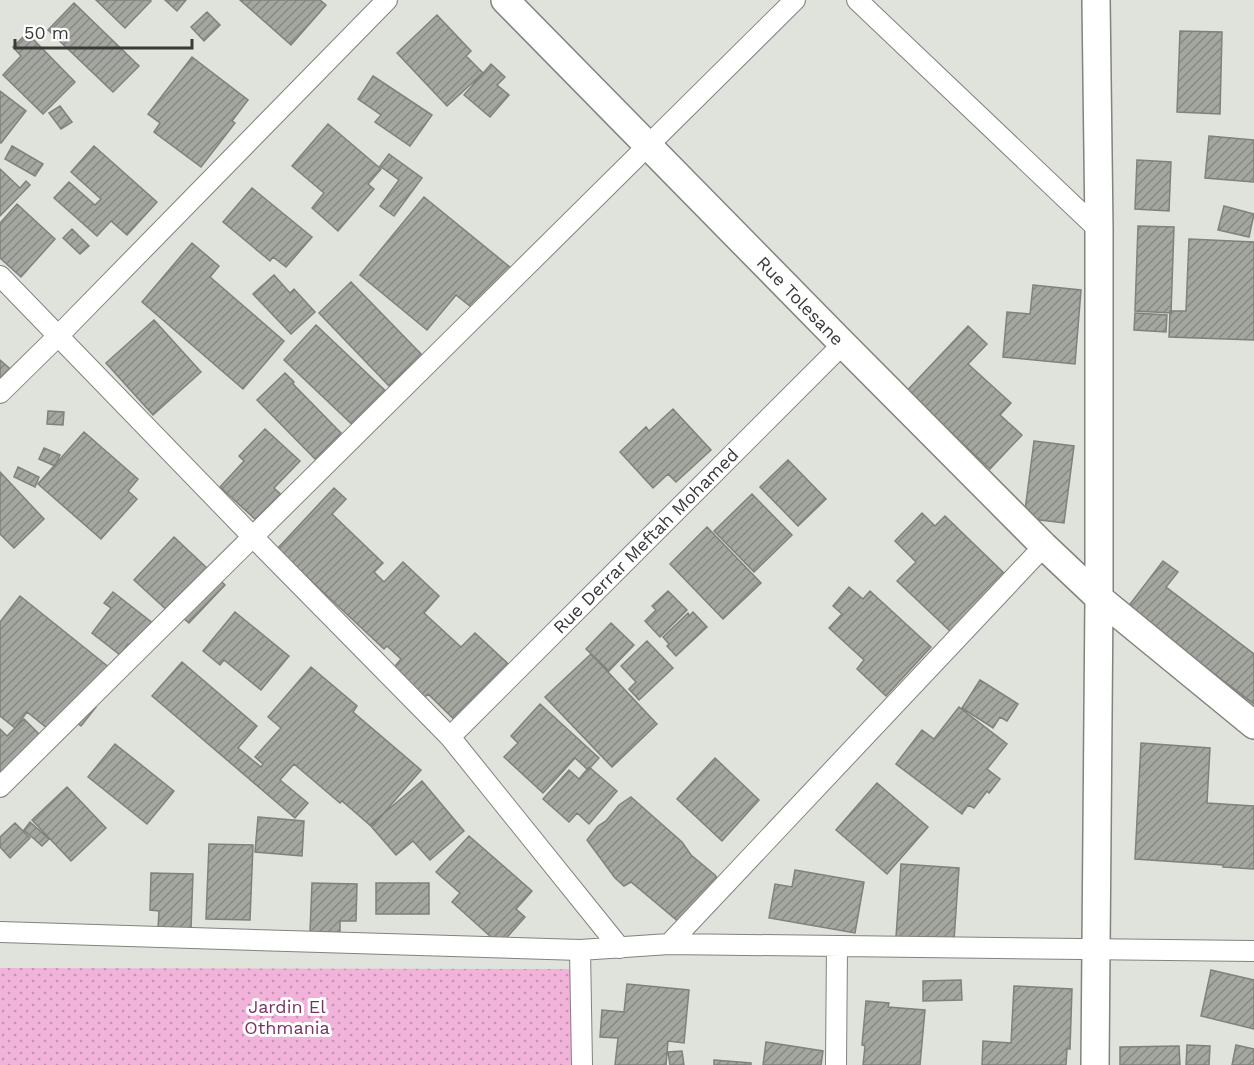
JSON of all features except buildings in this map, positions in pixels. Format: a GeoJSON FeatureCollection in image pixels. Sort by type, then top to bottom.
{"type":"FeatureCollection","features":[{"type":"Feature","properties":{"kind":"main road","name":"Rue Tolesane"},"geometry":{"type":"LineString","coordinates":[[506,0],[1044,546],[1099,598],[1254,725]]}},
{"type":"Feature","properties":{"kind":"main road"},"geometry":{"type":"LineString","coordinates":[[1095,1065],[1099,598],[1099,230],[1096,0]]}},
{"type":"Feature","properties":{"kind":"street"},"geometry":{"type":"LineString","coordinates":[[0,393],[387,0]]}},
{"type":"Feature","properties":{"kind":"street"},"geometry":{"type":"LineString","coordinates":[[0,788],[795,0]]}},
{"type":"Feature","properties":{"kind":"street"},"geometry":{"type":"LineString","coordinates":[[857,0],[1099,230]]}},
{"type":"Feature","properties":{"kind":"street"},"geometry":{"type":"LineString","coordinates":[[0,276],[450,737],[620,948]]}},
{"type":"Feature","properties":{"kind":"street","name":"Rue Derrar Meftah Mohamed"},"geometry":{"type":"LineString","coordinates":[[450,737],[843,344]]}},
{"type":"Feature","properties":{"kind":"street"},"geometry":{"type":"LineString","coordinates":[[669,944],[1044,546]]}},
{"type":"Feature","properties":{"kind":"street"},"geometry":{"type":"LineString","coordinates":[[0,932],[580,950],[669,944],[1254,951]]}},
{"type":"Feature","properties":{"kind":"street"},"geometry":{"type":"LineString","coordinates":[[836,1065],[837,946]]}},
{"type":"Feature","properties":{"kind":"street"},"geometry":{"type":"LineString","coordinates":[[580,950],[582,1065]]}},
{"type":"Feature","properties":{"kind":"green space","name":"Jardin El Othmania"},"geometry":{"type":"Polygon","coordinates":[[[0,968],[575,969],[574,1065],[0,1065],[0,968]]]}}]}
